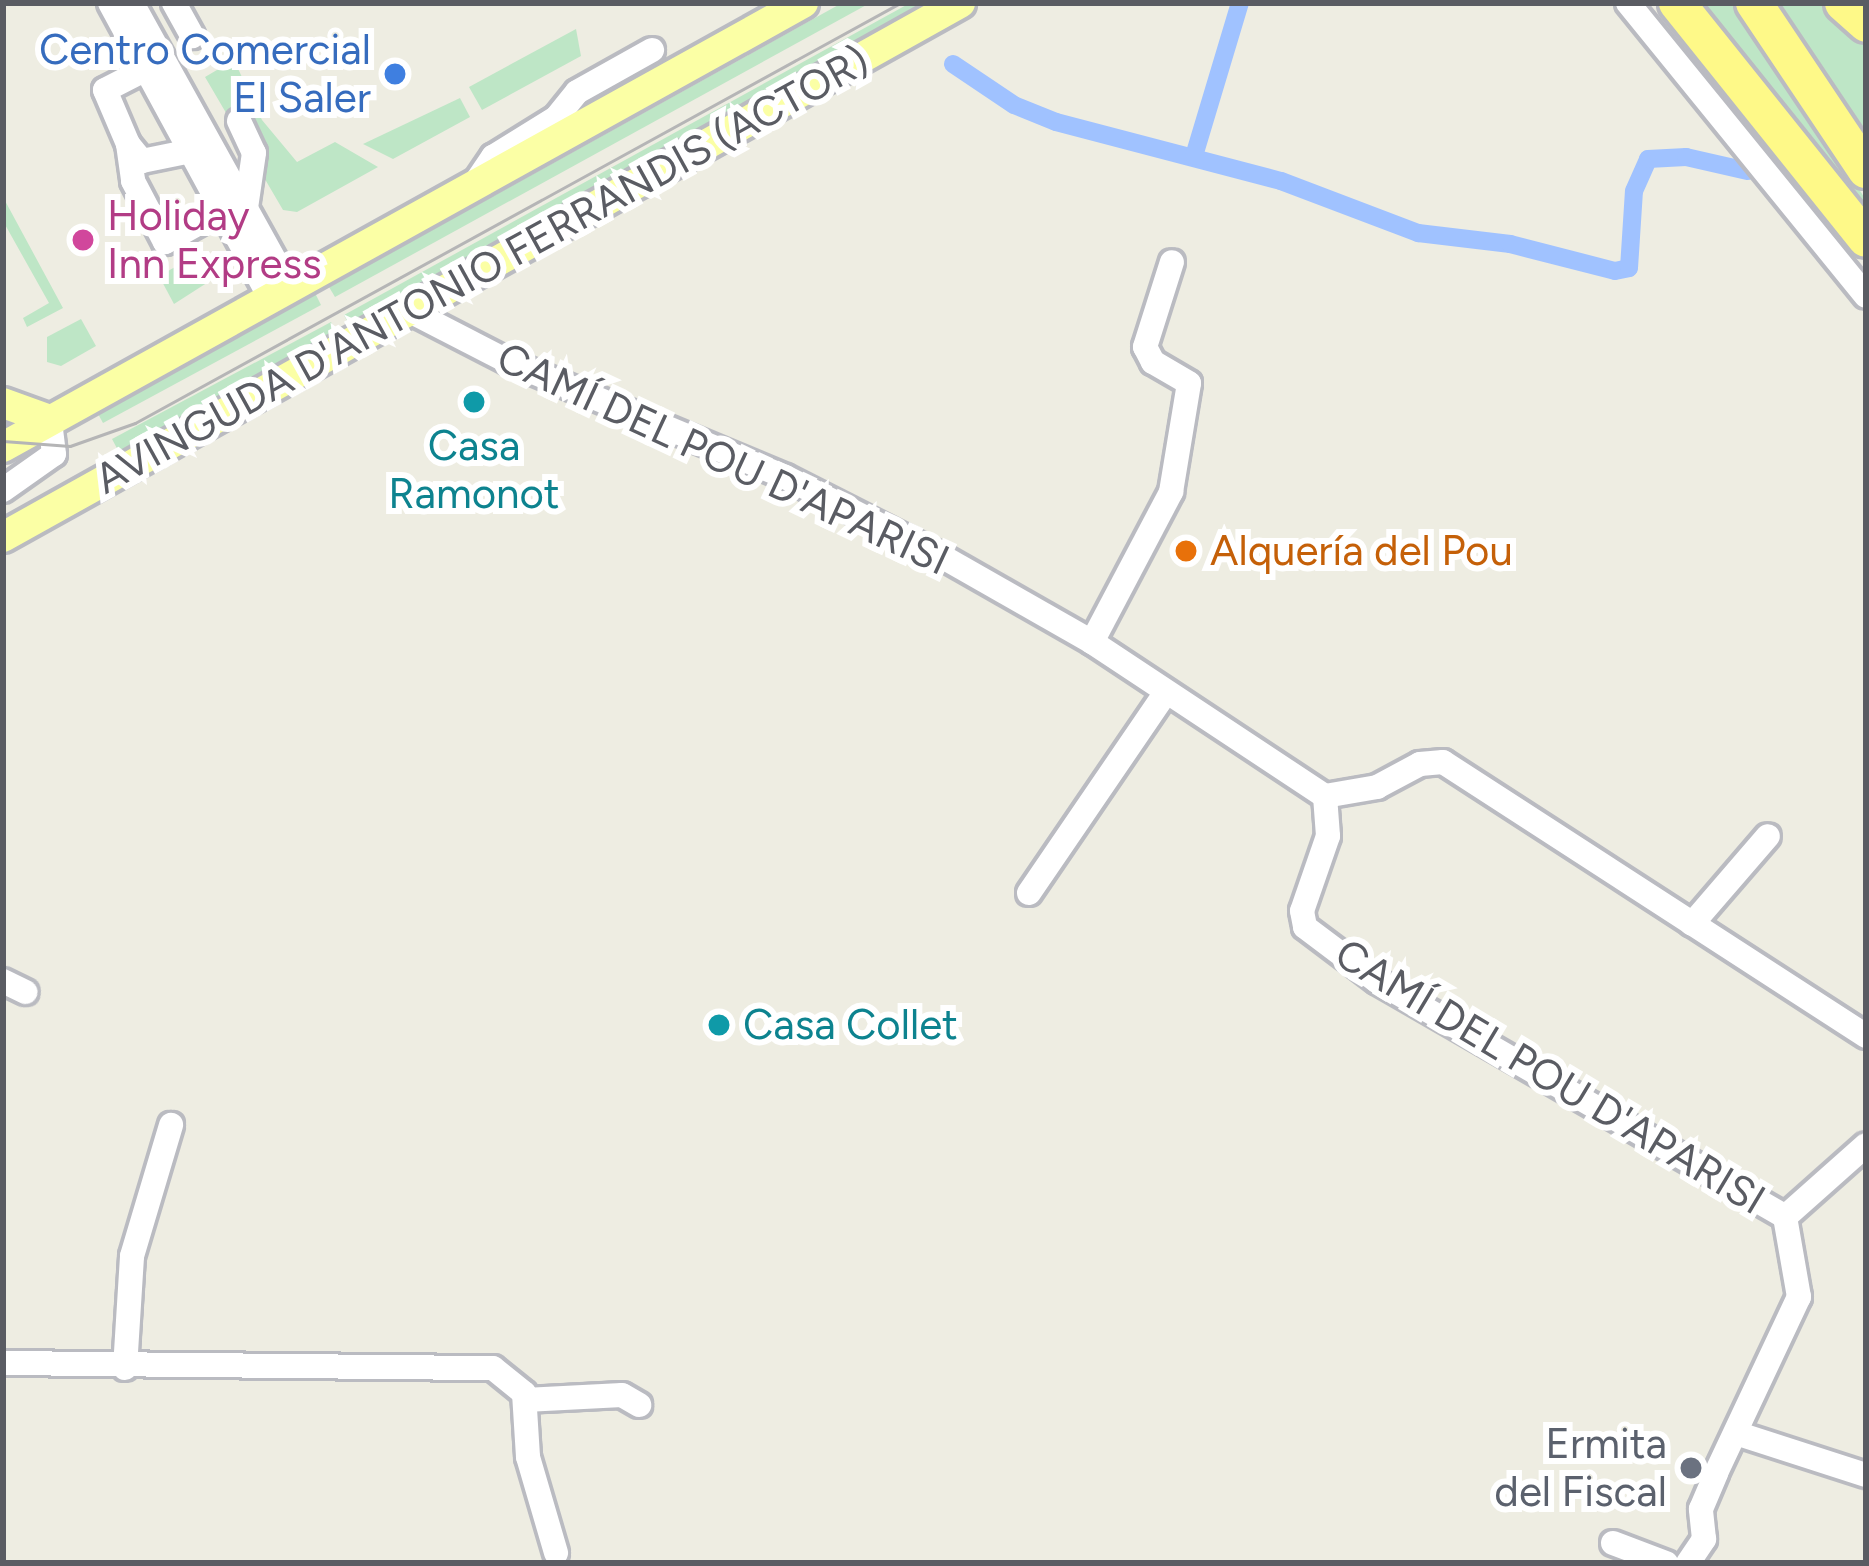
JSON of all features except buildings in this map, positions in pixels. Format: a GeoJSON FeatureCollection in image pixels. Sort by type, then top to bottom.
{"type":"FeatureCollection","features":[{"type":"Feature","properties":{"kind":"highway"},"geometry":{"type":"LineString","coordinates":[[1677,3],[1866,239]]}},
{"type":"Feature","properties":{"kind":"highway"},"geometry":{"type":"LineString","coordinates":[[1754,3],[1866,170]]}},
{"type":"Feature","properties":{"kind":"highway"},"geometry":{"type":"LineString","coordinates":[[1843,3],[1866,24]]}},
{"type":"Feature","properties":{"kind":"main road","name":"AVINGUDA D'ANTONIO FERRANDIS (ACTOR)"},"geometry":{"type":"LineString","coordinates":[[3,447],[478,179],[803,3]]}},
{"type":"Feature","properties":{"kind":"main road","name":"AVINGUDA D'ANTONIO FERRANDIS (ACTOR)"},"geometry":{"type":"LineString","coordinates":[[3,537],[960,3]]}},
{"type":"Feature","properties":{"kind":"main road"},"geometry":{"type":"LineString","coordinates":[[3,403],[50,420]]}},
{"type":"Feature","properties":{"kind":"street"},"geometry":{"type":"LineString","coordinates":[[110,3],[191,151],[237,213]]}},
{"type":"Feature","properties":{"kind":"street"},"geometry":{"type":"LineString","coordinates":[[132,3],[279,291]]}},
{"type":"Feature","properties":{"kind":"street"},"geometry":{"type":"LineString","coordinates":[[174,3],[192,36]]}},
{"type":"Feature","properties":{"kind":"street"},"geometry":{"type":"LineString","coordinates":[[1628,3],[1866,296]]}},
{"type":"Feature","properties":{"kind":"street"},"geometry":{"type":"LineString","coordinates":[[478,179],[493,157],[549,124],[577,92],[652,50]]}},
{"type":"Feature","properties":{"kind":"street"},"geometry":{"type":"LineString","coordinates":[[146,68],[105,90],[128,144],[133,181],[165,242],[215,214],[237,213]]}},
{"type":"Feature","properties":{"kind":"street"},"geometry":{"type":"LineString","coordinates":[[237,213],[254,153],[239,121]]}},
{"type":"Feature","properties":{"kind":"street"},"geometry":{"type":"LineString","coordinates":[[128,144],[142,161],[175,148],[191,151]]}},
{"type":"Feature","properties":{"kind":"street"},"geometry":{"type":"LineString","coordinates":[[1092,642],[1171,492],[1189,383],[1153,362],[1145,347],[1172,262]]}},
{"type":"Feature","properties":{"kind":"street","name":"CAMÍ DEL POU D'APARISI"},"geometry":{"type":"LineString","coordinates":[[410,311],[508,362],[785,477],[1092,642],[1325,796],[1328,836],[1302,911],[1305,927],[1377,981],[1785,1217],[1866,1145]]}},
{"type":"Feature","properties":{"kind":"street","name":"AVINGUDA D'ANTONIO FERRANDIS (ACTOR)"},"geometry":{"type":"LineString","coordinates":[[3,490],[54,454],[50,420]]}},
{"type":"Feature","properties":{"kind":"street"},"geometry":{"type":"LineString","coordinates":[[1029,893],[1166,692]]}},
{"type":"Feature","properties":{"kind":"street"},"geometry":{"type":"LineString","coordinates":[[1325,796],[1377,787],[1420,764],[1444,762],[1866,1036]]}},
{"type":"Feature","properties":{"kind":"street"},"geometry":{"type":"LineString","coordinates":[[1692,924],[1768,836]]}},
{"type":"Feature","properties":{"kind":"street"},"geometry":{"type":"LineString","coordinates":[[125,1368],[132,1256],[171,1125]]}},
{"type":"Feature","properties":{"kind":"street"},"geometry":{"type":"LineString","coordinates":[[1688,1563],[1704,1539],[1701,1509],[1799,1297],[1785,1217]]}},
{"type":"Feature","properties":{"kind":"street"},"geometry":{"type":"LineString","coordinates":[[3,1364],[494,1368],[514,1378],[525,1400],[528,1457],[556,1553]]}},
{"type":"Feature","properties":{"kind":"street"},"geometry":{"type":"LineString","coordinates":[[525,1400],[622,1395],[639,1405]]}},
{"type":"Feature","properties":{"kind":"street"},"geometry":{"type":"LineString","coordinates":[[1739,1434],[1866,1475]]}},
{"type":"Feature","properties":{"kind":"street"},"geometry":{"type":"LineString","coordinates":[[1613,1543],[1666,1563]]}},
{"type":"Feature","properties":{"kind":"green space"},"geometry":{"type":"Polygon","coordinates":[[[842,3],[870,3],[335,297],[329,287],[842,3]]]}},
{"type":"Feature","properties":{"kind":"green space"},"geometry":{"type":"Polygon","coordinates":[[[910,3],[940,3],[350,327],[344,315],[910,3]]]}},
{"type":"Feature","properties":{"kind":"green space"},"geometry":{"type":"Polygon","coordinates":[[[1694,3],[1737,3],[1866,200],[1866,215],[1694,3]]]}},
{"type":"Feature","properties":{"kind":"green space"},"geometry":{"type":"Polygon","coordinates":[[[1770,3],[1823,3],[1866,43],[1866,154],[1770,3]]]}},
{"type":"Feature","properties":{"kind":"green space"},"geometry":{"type":"Polygon","coordinates":[[[576,29],[581,56],[482,110],[469,87],[576,29]]]}},
{"type":"Feature","properties":{"kind":"green space"},"geometry":{"type":"Polygon","coordinates":[[[234,60],[262,120],[297,162],[335,142],[378,167],[297,212],[283,210],[205,77],[234,60]]]}},
{"type":"Feature","properties":{"kind":"green space"},"geometry":{"type":"Polygon","coordinates":[[[460,98],[470,117],[393,159],[363,144],[460,98]]]}},
{"type":"Feature","properties":{"kind":"green space"},"geometry":{"type":"Polygon","coordinates":[[[3,197],[63,308],[27,327],[23,318],[49,303],[3,221],[3,197]]]}},
{"type":"Feature","properties":{"kind":"green space"},"geometry":{"type":"Polygon","coordinates":[[[193,257],[213,266],[213,279],[174,304],[159,276],[193,257]]]}},
{"type":"Feature","properties":{"kind":"green space"},"geometry":{"type":"Polygon","coordinates":[[[315,293],[321,305],[103,423],[97,412],[315,293]]]}},
{"type":"Feature","properties":{"kind":"green space"},"geometry":{"type":"Polygon","coordinates":[[[81,319],[96,346],[61,366],[47,362],[47,337],[81,319]]]}},
{"type":"Feature","properties":{"kind":"green space"},"geometry":{"type":"Polygon","coordinates":[[[331,322],[337,334],[120,454],[112,439],[331,322]]]}},
{"type":"Feature","properties":{"kind":"waterway"},"geometry":{"type":"LineString","coordinates":[[1194,156],[1240,3]]}},
{"type":"Feature","properties":{"kind":"waterway"},"geometry":{"type":"LineString","coordinates":[[953,64],[1014,105],[1056,122],[1281,181],[1418,233],[1510,244],[1615,271],[1629,268],[1634,191],[1648,159],[1686,157],[1747,171]]}},
{"type":"Feature","properties":{"kind":"tram line"},"geometry":{"type":"LineString","coordinates":[[3,441],[70,446],[135,423],[900,3]]}},
{"type":"Feature","properties":{"kind":"place","name":"Centro Comercial El Saler"},"geometry":{"type":"Point","coordinates":[395,74]}},
{"type":"Feature","properties":{"kind":"place","name":"Holiday Inn Express"},"geometry":{"type":"Point","coordinates":[83,240]}},
{"type":"Feature","properties":{"kind":"place","name":"Casa Ramonot"},"geometry":{"type":"Point","coordinates":[474,402]}},
{"type":"Feature","properties":{"kind":"place","name":"Alquería del Pou"},"geometry":{"type":"Point","coordinates":[1186,551]}},
{"type":"Feature","properties":{"kind":"place","name":"Casa Collet"},"geometry":{"type":"Point","coordinates":[719,1025]}},
{"type":"Feature","properties":{"kind":"place","name":"Ermita del Fiscal"},"geometry":{"type":"Point","coordinates":[1691,1468]}}]}
